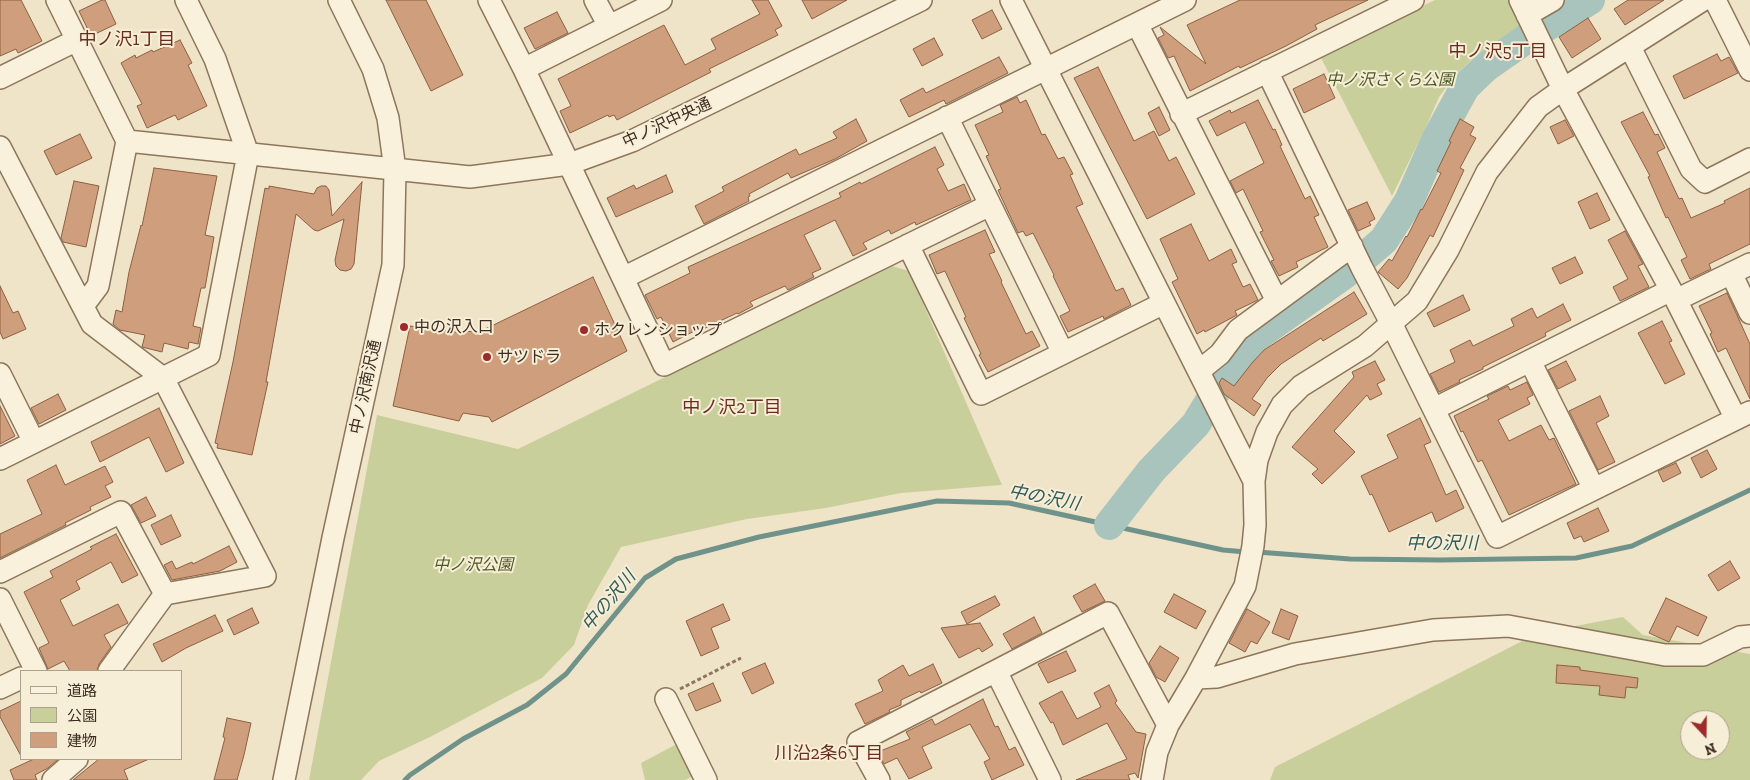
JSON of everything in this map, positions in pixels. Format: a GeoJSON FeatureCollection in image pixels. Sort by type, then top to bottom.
{"type":"FeatureCollection","features":[{"type":"Feature","properties":{"kind":"street"},"geometry":{"type":"LineString","coordinates":[[57,0],[127,141],[98,286],[83,306]]}},
{"type":"Feature","properties":{"kind":"street"},"geometry":{"type":"LineString","coordinates":[[0,459],[209,355],[248,154],[215,59],[186,0]]}},
{"type":"Feature","properties":{"kind":"street","name":"中ノ沢南沢通"},"geometry":{"type":"LineString","coordinates":[[284,780],[333,538],[393,265],[395,170],[388,118],[374,69],[340,0]]}},
{"type":"Feature","properties":{"kind":"street"},"geometry":{"type":"LineString","coordinates":[[489,0],[524,69],[664,365],[990,205]]}},
{"type":"Feature","properties":{"kind":"street"},"geometry":{"type":"LineString","coordinates":[[595,0],[609,26]]}},
{"type":"Feature","properties":{"kind":"street"},"geometry":{"type":"LineString","coordinates":[[524,69],[661,0]]}},
{"type":"Feature","properties":{"kind":"street","name":"中ノ沢中央通"},"geometry":{"type":"LineString","coordinates":[[127,141],[470,177],[569,164],[632,141],[921,0]]}},
{"type":"Feature","properties":{"kind":"street"},"geometry":{"type":"LineString","coordinates":[[1011,0],[1254,481]]}},
{"type":"Feature","properties":{"kind":"street"},"geometry":{"type":"LineString","coordinates":[[622,278],[1185,0]]}},
{"type":"Feature","properties":{"kind":"street"},"geometry":{"type":"LineString","coordinates":[[1181,114],[1413,0]]}},
{"type":"Feature","properties":{"kind":"street"},"geometry":{"type":"LineString","coordinates":[[1267,71],[1497,537],[1743,416],[1673,295],[1563,89],[1526,12],[1553,0]]}},
{"type":"Feature","properties":{"kind":"street"},"geometry":{"type":"LineString","coordinates":[[1152,780],[1157,752],[1168,725],[1196,678],[1245,586],[1255,525],[1254,481],[1256,460],[1267,432],[1282,405],[1300,386],[1365,346],[1417,301],[1448,250],[1487,172],[1538,107],[1563,89],[1703,0]]}},
{"type":"Feature","properties":{"kind":"street"},"geometry":{"type":"LineString","coordinates":[[1715,0],[1750,70]]}},
{"type":"Feature","properties":{"kind":"street"},"geometry":{"type":"LineString","coordinates":[[1137,24],[1277,300]]}},
{"type":"Feature","properties":{"kind":"street"},"geometry":{"type":"LineString","coordinates":[[0,78],[77,40]]}},
{"type":"Feature","properties":{"kind":"street"},"geometry":{"type":"LineString","coordinates":[[1630,46],[1691,169],[1705,182],[1750,159]]}},
{"type":"Feature","properties":{"kind":"street"},"geometry":{"type":"LineString","coordinates":[[947,117],[1063,353]]}},
{"type":"Feature","properties":{"kind":"street"},"geometry":{"type":"LineString","coordinates":[[0,147],[92,324],[163,378],[265,576],[165,594],[109,670]]}},
{"type":"Feature","properties":{"kind":"street"},"geometry":{"type":"LineString","coordinates":[[908,245],[981,394],[1164,303]]}},
{"type":"Feature","properties":{"kind":"street"},"geometry":{"type":"LineString","coordinates":[[1201,377],[1238,330],[1277,300],[1357,256]]}},
{"type":"Feature","properties":{"kind":"street"},"geometry":{"type":"LineString","coordinates":[[1434,409],[1530,361],[1673,295],[1750,264]]}},
{"type":"Feature","properties":{"kind":"street"},"geometry":{"type":"LineString","coordinates":[[1731,273],[1750,313]]}},
{"type":"Feature","properties":{"kind":"street"},"geometry":{"type":"LineString","coordinates":[[1530,361],[1594,489]]}},
{"type":"Feature","properties":{"kind":"street"},"geometry":{"type":"LineString","coordinates":[[0,374],[34,442]]}},
{"type":"Feature","properties":{"kind":"street"},"geometry":{"type":"LineString","coordinates":[[0,572],[121,512],[165,594]]}},
{"type":"Feature","properties":{"kind":"street"},"geometry":{"type":"LineString","coordinates":[[0,599],[31,670]]}},
{"type":"Feature","properties":{"kind":"street"},"geometry":{"type":"LineString","coordinates":[[879,780],[858,742],[1108,613],[1168,725]]}},
{"type":"Feature","properties":{"kind":"street"},"geometry":{"type":"LineString","coordinates":[[1196,678],[1217,677],[1295,654],[1433,630],[1508,626],[1665,655],[1703,655],[1740,637],[1750,636]]}},
{"type":"Feature","properties":{"kind":"street"},"geometry":{"type":"LineString","coordinates":[[996,671],[1050,780]]}},
{"type":"Feature","properties":{"kind":"street"},"geometry":{"type":"LineString","coordinates":[[0,688],[20,679]]}},
{"type":"Feature","properties":{"kind":"street"},"geometry":{"type":"LineString","coordinates":[[666,699],[706,780]]}},
{"type":"Feature","properties":{"kind":"street"},"geometry":{"type":"LineString","coordinates":[[53,780],[76,760]]}},
{"type":"Feature","properties":{"kind":"path"},"geometry":{"type":"LineString","coordinates":[[666,699],[669,694],[741,658]]}},
{"type":"Feature","properties":{"kind":"green space","name":"中ノ沢さくら公園"},"geometry":{"type":"Polygon","coordinates":[[[1435,0],[1510,0],[1521,25],[1473,58],[1455,76],[1439,97],[1392,196],[1320,56],[1435,0]]]}},
{"type":"Feature","properties":{"kind":"green space","name":"中ノ沢公園"},"geometry":{"type":"Polygon","coordinates":[[[892,266],[909,271],[1002,485],[901,493],[826,508],[747,519],[621,547],[588,605],[574,645],[542,678],[430,737],[379,761],[361,780],[309,780],[377,415],[518,449],[892,266]]]}},
{"type":"Feature","properties":{"kind":"green space"},"geometry":{"type":"Polygon","coordinates":[[[1623,617],[1643,635],[1750,654],[1750,780],[1270,780],[1275,767],[1538,633],[1623,617]]]}},
{"type":"Feature","properties":{"kind":"green space"},"geometry":{"type":"Polygon","coordinates":[[[677,744],[693,776],[685,780],[645,780],[641,763],[677,744]]]}},
{"type":"Feature","properties":{"kind":"building"},"geometry":{"type":"Polygon","coordinates":[[[0,0],[21,0],[42,41],[18,53],[16,49],[0,56],[0,0]]]}},
{"type":"Feature","properties":{"kind":"building"},"geometry":{"type":"Polygon","coordinates":[[[105,0],[116,24],[91,36],[79,11],[105,0]]]}},
{"type":"Feature","properties":{"kind":"building"},"geometry":{"type":"Polygon","coordinates":[[[386,0],[426,0],[463,75],[431,91],[386,0]]]}},
{"type":"Feature","properties":{"kind":"building"},"geometry":{"type":"Polygon","coordinates":[[[752,0],[768,0],[782,26],[775,30],[778,35],[709,69],[711,72],[617,120],[614,115],[609,117],[608,115],[570,133],[560,111],[571,106],[558,79],[664,25],[685,65],[716,49],[711,39],[760,14],[752,0]]]}},
{"type":"Feature","properties":{"kind":"building"},"geometry":{"type":"Polygon","coordinates":[[[802,0],[847,0],[812,19],[802,0]]]}},
{"type":"Feature","properties":{"kind":"building"},"geometry":{"type":"Polygon","coordinates":[[[1240,0],[1368,0],[1315,25],[1317,29],[1286,46],[1240,68],[1239,66],[1190,91],[1174,56],[1168,58],[1158,38],[1164,35],[1160,27],[1206,64],[1187,25],[1240,0]]]}},
{"type":"Feature","properties":{"kind":"building"},"geometry":{"type":"Polygon","coordinates":[[[1628,0],[1664,0],[1625,25],[1614,9],[1628,0]]]}},
{"type":"Feature","properties":{"kind":"building"},"geometry":{"type":"Polygon","coordinates":[[[992,10],[1002,29],[982,39],[972,20],[992,10]]]}},
{"type":"Feature","properties":{"kind":"building"},"geometry":{"type":"Polygon","coordinates":[[[557,12],[568,33],[535,49],[524,28],[557,12]]]}},
{"type":"Feature","properties":{"kind":"building"},"geometry":{"type":"Polygon","coordinates":[[[1588,18],[1601,39],[1572,58],[1559,37],[1588,18]]]}},
{"type":"Feature","properties":{"kind":"building"},"geometry":{"type":"Polygon","coordinates":[[[934,38],[943,55],[922,66],[913,49],[934,38]]]}},
{"type":"Feature","properties":{"kind":"building"},"geometry":{"type":"Polygon","coordinates":[[[180,40],[192,63],[188,65],[207,106],[178,120],[175,115],[147,128],[137,106],[142,104],[121,63],[135,55],[136,58],[180,40]]]}},
{"type":"Feature","properties":{"kind":"building"},"geometry":{"type":"Polygon","coordinates":[[[1717,54],[1721,61],[1729,57],[1738,73],[1684,99],[1673,76],[1717,54]]]}},
{"type":"Feature","properties":{"kind":"building"},"geometry":{"type":"Polygon","coordinates":[[[999,57],[1008,73],[946,104],[944,100],[909,117],[900,100],[923,88],[926,93],[999,57]]]}},
{"type":"Feature","properties":{"kind":"building"},"geometry":{"type":"Polygon","coordinates":[[[1098,67],[1134,141],[1154,131],[1169,161],[1176,157],[1195,194],[1147,219],[1074,78],[1098,67]]]}},
{"type":"Feature","properties":{"kind":"building"},"geometry":{"type":"Polygon","coordinates":[[[1324,74],[1335,98],[1304,113],[1293,89],[1324,74]]]}},
{"type":"Feature","properties":{"kind":"building"},"geometry":{"type":"Polygon","coordinates":[[[1017,97],[1020,103],[1026,100],[1042,135],[1045,134],[1058,159],[1064,157],[1073,174],[1070,175],[1083,204],[1076,207],[1116,291],[1123,288],[1131,305],[1104,319],[1103,316],[1068,332],[1060,316],[1070,311],[1054,275],[1033,233],[1026,236],[1023,231],[1018,233],[998,190],[1001,189],[986,156],[989,155],[975,125],[1003,112],[1000,105],[1017,97]]]}},
{"type":"Feature","properties":{"kind":"building"},"geometry":{"type":"Polygon","coordinates":[[[1258,100],[1273,130],[1275,129],[1282,145],[1280,146],[1305,199],[1310,196],[1319,215],[1314,217],[1328,247],[1296,262],[1298,267],[1279,276],[1271,261],[1274,260],[1260,232],[1263,231],[1243,189],[1236,193],[1230,181],[1264,163],[1245,122],[1217,136],[1209,121],[1230,110],[1231,113],[1258,100]]]}},
{"type":"Feature","properties":{"kind":"building"},"geometry":{"type":"Polygon","coordinates":[[[1159,107],[1170,130],[1159,136],[1148,113],[1159,107]]]}},
{"type":"Feature","properties":{"kind":"building"},"geometry":{"type":"Polygon","coordinates":[[[1643,112],[1655,135],[1658,134],[1665,148],[1657,152],[1679,199],[1682,198],[1691,218],[1725,203],[1724,201],[1750,188],[1750,244],[1709,264],[1711,269],[1690,279],[1681,260],[1687,257],[1668,217],[1666,218],[1648,177],[1650,176],[1621,122],[1643,112]]]}},
{"type":"Feature","properties":{"kind":"building"},"geometry":{"type":"Polygon","coordinates":[[[856,119],[867,141],[835,159],[791,178],[788,173],[749,194],[749,201],[704,224],[695,206],[724,191],[722,187],[796,149],[799,155],[837,138],[833,132],[856,119]]]}},
{"type":"Feature","properties":{"kind":"building"},"geometry":{"type":"Polygon","coordinates":[[[1460,119],[1474,127],[1470,135],[1476,138],[1460,168],[1464,170],[1433,237],[1430,235],[1407,278],[1398,289],[1378,272],[1389,259],[1392,261],[1422,210],[1441,173],[1437,171],[1460,119]]]}},
{"type":"Feature","properties":{"kind":"building"},"geometry":{"type":"Polygon","coordinates":[[[1565,120],[1574,136],[1558,144],[1550,127],[1565,120]]]}},
{"type":"Feature","properties":{"kind":"building"},"geometry":{"type":"Polygon","coordinates":[[[80,134],[92,158],[56,175],[44,151],[80,134]]]}},
{"type":"Feature","properties":{"kind":"building"},"geometry":{"type":"Polygon","coordinates":[[[935,147],[944,165],[937,169],[948,191],[964,184],[971,200],[916,225],[915,222],[891,234],[889,230],[863,243],[867,249],[853,256],[835,220],[804,235],[821,269],[812,273],[814,277],[788,290],[785,286],[750,302],[753,306],[738,314],[703,329],[702,327],[673,342],[661,317],[657,319],[645,295],[690,273],[688,267],[841,197],[839,193],[935,147]]]}},
{"type":"Feature","properties":{"kind":"building"},"geometry":{"type":"Polygon","coordinates":[[[154,168],[217,176],[205,235],[214,237],[205,288],[201,288],[193,326],[201,328],[198,344],[189,342],[188,349],[164,343],[162,352],[142,347],[145,335],[120,330],[113,324],[116,310],[122,312],[129,272],[142,226],[154,168]]]}},
{"type":"Feature","properties":{"kind":"building"},"geometry":{"type":"Polygon","coordinates":[[[666,175],[673,192],[616,217],[607,198],[634,185],[636,189],[666,175]]]}},
{"type":"Feature","properties":{"kind":"building"},"geometry":{"type":"Polygon","coordinates":[[[74,181],[99,186],[86,247],[63,242],[61,238],[74,181]]]}},
{"type":"Feature","properties":{"kind":"building"},"geometry":{"type":"Polygon","coordinates":[[[362,182],[354,264],[351,269],[346,271],[340,270],[336,266],[335,260],[344,219],[318,231],[314,230],[296,214],[266,382],[268,382],[252,455],[217,448],[218,444],[215,443],[233,362],[265,188],[269,189],[269,186],[314,194],[317,188],[326,186],[329,190],[332,216],[362,182]]]}},
{"type":"Feature","properties":{"kind":"building"},"geometry":{"type":"Polygon","coordinates":[[[1597,193],[1610,220],[1590,229],[1578,202],[1597,193]]]}},
{"type":"Feature","properties":{"kind":"building"},"geometry":{"type":"Polygon","coordinates":[[[1367,202],[1375,219],[1369,222],[1371,225],[1358,231],[1348,210],[1367,202]]]}},
{"type":"Feature","properties":{"kind":"building"},"geometry":{"type":"Polygon","coordinates":[[[1191,224],[1209,261],[1231,249],[1237,262],[1232,264],[1243,287],[1250,284],[1258,300],[1235,311],[1237,315],[1205,332],[1204,330],[1197,334],[1172,282],[1178,279],[1160,239],[1191,224]]]}},
{"type":"Feature","properties":{"kind":"building"},"geometry":{"type":"Polygon","coordinates":[[[985,230],[995,252],[989,254],[1001,282],[1026,334],[1032,331],[1040,346],[988,372],[979,355],[981,354],[945,271],[937,274],[929,255],[985,230]]]}},
{"type":"Feature","properties":{"kind":"building"},"geometry":{"type":"Polygon","coordinates":[[[1625,231],[1643,264],[1638,266],[1649,287],[1620,301],[1613,287],[1628,279],[1608,240],[1625,231]]]}},
{"type":"Feature","properties":{"kind":"building"},"geometry":{"type":"Polygon","coordinates":[[[1575,257],[1583,273],[1560,284],[1552,268],[1575,257]]]}},
{"type":"Feature","properties":{"kind":"building"},"geometry":{"type":"Polygon","coordinates":[[[593,277],[627,351],[492,422],[489,417],[463,413],[459,421],[393,406],[410,326],[456,332],[481,331],[593,277]]]}},
{"type":"Feature","properties":{"kind":"building"},"geometry":{"type":"Polygon","coordinates":[[[0,286],[13,313],[18,311],[26,329],[3,339],[0,332],[0,286]]]}},
{"type":"Feature","properties":{"kind":"building"},"geometry":{"type":"Polygon","coordinates":[[[1354,292],[1367,314],[1323,341],[1321,338],[1281,364],[1267,378],[1252,399],[1261,405],[1254,416],[1224,394],[1219,383],[1222,378],[1234,386],[1264,350],[1354,292]]]}},
{"type":"Feature","properties":{"kind":"building"},"geometry":{"type":"Polygon","coordinates":[[[1727,293],[1750,344],[1750,399],[1726,348],[1718,352],[1710,334],[1712,333],[1699,306],[1727,293]]]}},
{"type":"Feature","properties":{"kind":"building"},"geometry":{"type":"Polygon","coordinates":[[[1463,295],[1470,310],[1434,327],[1427,313],[1463,295]]]}},
{"type":"Feature","properties":{"kind":"building"},"geometry":{"type":"Polygon","coordinates":[[[1563,304],[1571,320],[1545,333],[1546,336],[1483,367],[1483,369],[1439,392],[1430,374],[1455,362],[1450,350],[1470,340],[1473,346],[1514,326],[1511,319],[1532,308],[1537,318],[1563,304]]]}},
{"type":"Feature","properties":{"kind":"building"},"geometry":{"type":"Polygon","coordinates":[[[1662,321],[1672,341],[1669,342],[1685,374],[1665,384],[1638,333],[1662,321]]]}},
{"type":"Feature","properties":{"kind":"building"},"geometry":{"type":"Polygon","coordinates":[[[1375,361],[1385,380],[1377,384],[1382,394],[1370,400],[1367,395],[1334,431],[1355,452],[1322,484],[1312,474],[1318,469],[1292,447],[1354,377],[1352,372],[1375,361]]]}},
{"type":"Feature","properties":{"kind":"building"},"geometry":{"type":"Polygon","coordinates":[[[1566,361],[1576,380],[1558,389],[1548,370],[1566,361]]]}},
{"type":"Feature","properties":{"kind":"building"},"geometry":{"type":"Polygon","coordinates":[[[1527,382],[1533,395],[1527,398],[1530,404],[1498,420],[1509,441],[1541,425],[1549,440],[1554,438],[1576,484],[1509,515],[1482,460],[1478,462],[1454,416],[1489,399],[1487,396],[1508,386],[1510,390],[1527,382]]]}},
{"type":"Feature","properties":{"kind":"building"},"geometry":{"type":"Polygon","coordinates":[[[58,394],[66,410],[39,424],[31,408],[58,394]]]}},
{"type":"Feature","properties":{"kind":"building"},"geometry":{"type":"Polygon","coordinates":[[[1600,396],[1609,416],[1596,423],[1615,462],[1598,470],[1569,411],[1600,396]]]}},
{"type":"Feature","properties":{"kind":"building"},"geometry":{"type":"Polygon","coordinates":[[[0,406],[15,436],[0,444],[0,406]]]}},
{"type":"Feature","properties":{"kind":"building"},"geometry":{"type":"Polygon","coordinates":[[[159,408],[184,463],[166,472],[149,437],[100,462],[91,442],[159,408]]]}},
{"type":"Feature","properties":{"kind":"building"},"geometry":{"type":"Polygon","coordinates":[[[1420,418],[1431,442],[1424,445],[1446,495],[1456,490],[1464,508],[1436,522],[1432,512],[1389,532],[1372,494],[1370,495],[1361,476],[1398,458],[1387,435],[1420,418]]]}},
{"type":"Feature","properties":{"kind":"building"},"geometry":{"type":"Polygon","coordinates":[[[1707,450],[1717,469],[1701,478],[1691,458],[1707,450]]]}},
{"type":"Feature","properties":{"kind":"building"},"geometry":{"type":"Polygon","coordinates":[[[1676,463],[1681,473],[1663,482],[1658,471],[1676,463]]]}},
{"type":"Feature","properties":{"kind":"building"},"geometry":{"type":"Polygon","coordinates":[[[56,465],[65,485],[105,466],[113,482],[105,486],[111,497],[90,507],[91,510],[65,523],[66,525],[0,558],[0,534],[42,514],[27,480],[56,465]]]}},
{"type":"Feature","properties":{"kind":"building"},"geometry":{"type":"Polygon","coordinates":[[[146,497],[156,516],[141,523],[131,505],[146,497]]]}},
{"type":"Feature","properties":{"kind":"building"},"geometry":{"type":"Polygon","coordinates":[[[1598,508],[1609,531],[1584,542],[1581,536],[1574,539],[1567,523],[1598,508]]]}},
{"type":"Feature","properties":{"kind":"building"},"geometry":{"type":"Polygon","coordinates":[[[171,515],[181,536],[161,545],[151,525],[171,515]]]}},
{"type":"Feature","properties":{"kind":"building"},"geometry":{"type":"Polygon","coordinates":[[[116,534],[138,575],[122,583],[111,562],[76,581],[80,589],[60,600],[73,626],[118,604],[128,623],[104,635],[111,647],[99,664],[97,670],[69,670],[64,661],[48,669],[39,648],[49,643],[24,592],[53,577],[50,571],[92,549],[90,547],[116,534]]]}},
{"type":"Feature","properties":{"kind":"building"},"geometry":{"type":"Polygon","coordinates":[[[229,546],[237,562],[220,571],[172,580],[164,565],[172,561],[176,569],[192,562],[193,564],[229,546]]]}},
{"type":"Feature","properties":{"kind":"building"},"geometry":{"type":"Polygon","coordinates":[[[1730,561],[1740,578],[1718,591],[1708,575],[1730,561]]]}},
{"type":"Feature","properties":{"kind":"building"},"geometry":{"type":"Polygon","coordinates":[[[1095,584],[1105,601],[1082,612],[1073,596],[1095,584]]]}},
{"type":"Feature","properties":{"kind":"building"},"geometry":{"type":"Polygon","coordinates":[[[1174,594],[1206,611],[1196,629],[1164,612],[1174,594]]]}},
{"type":"Feature","properties":{"kind":"building"},"geometry":{"type":"Polygon","coordinates":[[[995,596],[1000,605],[967,624],[961,612],[995,596]]]}},
{"type":"Feature","properties":{"kind":"building"},"geometry":{"type":"Polygon","coordinates":[[[1666,598],[1707,617],[1698,636],[1677,626],[1669,642],[1649,633],[1666,598]]]}},
{"type":"Feature","properties":{"kind":"building"},"geometry":{"type":"Polygon","coordinates":[[[723,604],[730,620],[711,628],[719,648],[701,656],[686,621],[723,604]]]}},
{"type":"Feature","properties":{"kind":"building"},"geometry":{"type":"Polygon","coordinates":[[[252,608],[259,623],[234,635],[227,620],[252,608]]]}},
{"type":"Feature","properties":{"kind":"building"},"geometry":{"type":"Polygon","coordinates":[[[1247,609],[1270,622],[1257,644],[1251,641],[1245,652],[1229,643],[1247,609]]]}},
{"type":"Feature","properties":{"kind":"building"},"geometry":{"type":"Polygon","coordinates":[[[1281,609],[1298,616],[1289,640],[1272,633],[1281,609]]]}},
{"type":"Feature","properties":{"kind":"building"},"geometry":{"type":"Polygon","coordinates":[[[215,615],[223,631],[186,648],[162,662],[153,644],[215,615]]]}},
{"type":"Feature","properties":{"kind":"building"},"geometry":{"type":"Polygon","coordinates":[[[1034,617],[1042,633],[1012,649],[1003,634],[1034,617]]]}},
{"type":"Feature","properties":{"kind":"building"},"geometry":{"type":"Polygon","coordinates":[[[980,623],[993,645],[982,652],[979,648],[959,658],[941,628],[980,623]]]}},
{"type":"Feature","properties":{"kind":"building"},"geometry":{"type":"Polygon","coordinates":[[[1160,646],[1179,658],[1165,682],[1156,677],[1149,663],[1160,646]]]}},
{"type":"Feature","properties":{"kind":"building"},"geometry":{"type":"Polygon","coordinates":[[[1066,651],[1076,671],[1048,683],[1038,664],[1066,651]]]}},
{"type":"Feature","properties":{"kind":"building"},"geometry":{"type":"Polygon","coordinates":[[[765,663],[774,683],[752,694],[742,673],[765,663]]]}},
{"type":"Feature","properties":{"kind":"building"},"geometry":{"type":"Polygon","coordinates":[[[933,664],[942,683],[901,700],[901,705],[865,724],[855,704],[883,691],[878,680],[903,665],[909,676],[933,664]]]}},
{"type":"Feature","properties":{"kind":"building"},"geometry":{"type":"Polygon","coordinates":[[[1557,665],[1580,667],[1580,670],[1638,678],[1637,688],[1626,687],[1625,698],[1599,695],[1600,686],[1556,683],[1557,665]]]}},
{"type":"Feature","properties":{"kind":"building"},"geometry":{"type":"Polygon","coordinates":[[[713,683],[721,701],[696,711],[688,694],[713,683]]]}},
{"type":"Feature","properties":{"kind":"building"},"geometry":{"type":"Polygon","coordinates":[[[1109,685],[1117,701],[1115,703],[1136,732],[1146,734],[1138,778],[1135,773],[1128,775],[1130,780],[1076,780],[1127,759],[1107,723],[1063,745],[1053,722],[1051,723],[1039,703],[1062,691],[1077,719],[1101,707],[1094,693],[1109,685]]]}},
{"type":"Feature","properties":{"kind":"building"},"geometry":{"type":"Polygon","coordinates":[[[983,699],[995,727],[998,726],[1009,750],[1015,747],[1024,765],[992,780],[984,762],[990,759],[970,724],[922,747],[932,768],[909,779],[897,758],[884,764],[878,752],[910,739],[906,732],[932,719],[935,725],[983,699]]]}},
{"type":"Feature","properties":{"kind":"building"},"geometry":{"type":"Polygon","coordinates":[[[20,701],[20,754],[0,717],[0,711],[20,701]]]}},
{"type":"Feature","properties":{"kind":"building"},"geometry":{"type":"Polygon","coordinates":[[[227,718],[251,723],[237,780],[214,780],[225,738],[223,737],[227,718]]]}},
{"type":"Feature","properties":{"kind":"building"},"geometry":{"type":"Polygon","coordinates":[[[32,760],[57,760],[48,768],[35,775],[37,780],[14,780],[10,770],[32,760]]]}},
{"type":"Feature","properties":{"kind":"building"},"geometry":{"type":"Polygon","coordinates":[[[98,760],[147,760],[124,770],[128,780],[73,780],[98,760]]]}},
{"type":"Feature","properties":{"kind":"waterway"},"geometry":{"type":"LineString","coordinates":[[1109,525],[1151,471],[1196,424],[1228,371],[1253,339],[1346,273],[1384,240],[1409,201],[1436,140],[1465,87],[1486,67],[1526,39],[1590,0]]}},
{"type":"Feature","properties":{"kind":"waterway","name":"中の沢川"},"geometry":{"type":"LineString","coordinates":[[1257,552],[1350,559],[1576,558],[1632,546],[1750,490]]}},
{"type":"Feature","properties":{"kind":"waterway","name":"中の沢川"},"geometry":{"type":"LineString","coordinates":[[405,780],[463,739],[527,705],[566,674],[645,578],[676,559],[759,537],[937,501],[1009,503],[1223,550],[1246,552]]}},
{"type":"Feature","properties":{"kind":"place","name":"中の沢入口"},"geometry":{"type":"Point","coordinates":[404,327]}},
{"type":"Feature","properties":{"kind":"place","name":"ホクレンショップ"},"geometry":{"type":"Point","coordinates":[584,330]}},
{"type":"Feature","properties":{"kind":"place","name":"サツドラ"},"geometry":{"type":"Point","coordinates":[487,357]}},
{"type":"Feature","properties":{"kind":"district","name":"中ノ沢1丁目"},"geometry":{"type":"Point","coordinates":[127,40]}},
{"type":"Feature","properties":{"kind":"district","name":"中ノ沢5丁目"},"geometry":{"type":"Point","coordinates":[1498,52]}},
{"type":"Feature","properties":{"kind":"district","name":"中ノ沢2丁目"},"geometry":{"type":"Point","coordinates":[732,408]}},
{"type":"Feature","properties":{"kind":"district","name":"川沿2条6丁目"},"geometry":{"type":"Point","coordinates":[829,754]}}]}
